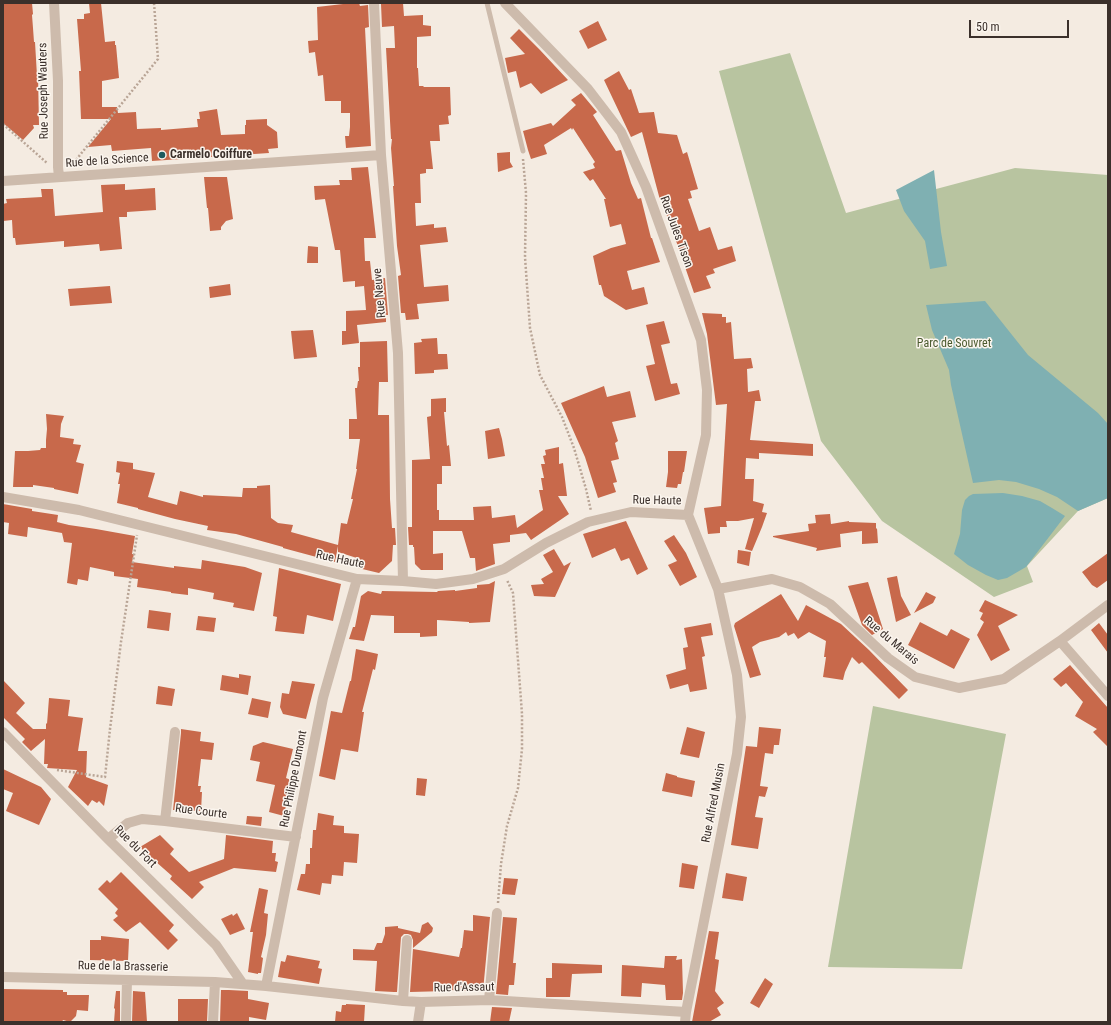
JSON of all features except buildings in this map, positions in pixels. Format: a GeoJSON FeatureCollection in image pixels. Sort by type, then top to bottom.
{"type":"FeatureCollection","features":[{"type":"Feature","properties":{"kind":"street","name":"Rue Joseph Wauters"},"geometry":{"type":"LineString","coordinates":[[54,3],[58,81],[58,172]]}},
{"type":"Feature","properties":{"kind":"street","name":"Rue Neuve"},"geometry":{"type":"LineString","coordinates":[[374,3],[381,155],[398,353],[403,581]]}},
{"type":"Feature","properties":{"kind":"street","name":"Rue Jules Tison"},"geometry":{"type":"LineString","coordinates":[[505,3],[588,89],[621,132],[646,187],[701,340],[707,390],[706,435],[688,515]]}},
{"type":"Feature","properties":{"kind":"street","name":"Rue de la Science"},"geometry":{"type":"LineString","coordinates":[[3,181],[58,172],[381,155]]}},
{"type":"Feature","properties":{"kind":"street","name":"Rue Haute"},"geometry":{"type":"LineString","coordinates":[[3,497],[79,510],[357,579],[436,584],[473,579],[504,569],[546,543],[588,522],[631,512],[688,515]]}},
{"type":"Feature","properties":{"kind":"street","name":"Rue Alfred Musin"},"geometry":{"type":"LineString","coordinates":[[686,1017],[736,754],[740,717],[737,675],[718,589],[688,515]]}},
{"type":"Feature","properties":{"kind":"street","name":"Rue Philippe Dumont"},"geometry":{"type":"LineString","coordinates":[[266,986],[323,698],[357,579]]}},
{"type":"Feature","properties":{"kind":"street","name":"Rue du Marais"},"geometry":{"type":"LineString","coordinates":[[718,589],[772,580],[800,587],[830,604],[888,658],[915,677],[959,688],[1004,679],[1060,641],[1108,605]]}},
{"type":"Feature","properties":{"kind":"street"},"geometry":{"type":"LineString","coordinates":[[1060,641],[1108,696]]}},
{"type":"Feature","properties":{"kind":"street","name":"Rue du Fort"},"geometry":{"type":"LineString","coordinates":[[3,732],[108,839],[216,945],[243,984]]}},
{"type":"Feature","properties":{"kind":"street"},"geometry":{"type":"LineString","coordinates":[[165,821],[175,732]]}},
{"type":"Feature","properties":{"kind":"street","name":"Rue Courte"},"geometry":{"type":"LineString","coordinates":[[108,839],[128,823],[142,819],[296,837]]}},
{"type":"Feature","properties":{"kind":"street"},"geometry":{"type":"LineString","coordinates":[[489,1000],[497,913]]}},
{"type":"Feature","properties":{"kind":"street"},"geometry":{"type":"LineString","coordinates":[[403,1001],[407,940]]}},
{"type":"Feature","properties":{"kind":"street","name":"Rue de la Brasserie"},"geometry":{"type":"LineString","coordinates":[[3,977],[243,984]]}},
{"type":"Feature","properties":{"kind":"street"},"geometry":{"type":"LineString","coordinates":[[126,1022],[127,980]]}},
{"type":"Feature","properties":{"kind":"street"},"geometry":{"type":"LineString","coordinates":[[213,1022],[215,982]]}},
{"type":"Feature","properties":{"kind":"street","name":"Rue d'Assaut"},"geometry":{"type":"LineString","coordinates":[[243,984],[403,1001],[421,1002],[489,1000],[686,1017]]}},
{"type":"Feature","properties":{"kind":"street"},"geometry":{"type":"LineString","coordinates":[[418,1022],[421,1002]]}},
{"type":"Feature","properties":{"kind":"lane"},"geometry":{"type":"LineString","coordinates":[[487,3],[523,151]]}},
{"type":"Feature","properties":{"kind":"path"},"geometry":{"type":"LineString","coordinates":[[3,124],[58,172],[71,166],[158,59],[154,3]]}},
{"type":"Feature","properties":{"kind":"path"},"geometry":{"type":"LineString","coordinates":[[523,151],[526,194],[525,257],[530,328],[540,375],[562,417],[574,448],[593,521]]}},
{"type":"Feature","properties":{"kind":"path"},"geometry":{"type":"LineString","coordinates":[[43,773],[56,770],[105,777],[121,642],[139,525]]}},
{"type":"Feature","properties":{"kind":"path"},"geometry":{"type":"LineString","coordinates":[[497,913],[501,864],[508,826],[518,788],[522,750],[522,714],[513,593],[508,581],[500,570]]}},
{"type":"Feature","properties":{"kind":"green space","name":"Parc de Souvret"},"geometry":{"type":"Polygon","coordinates":[[[790,53],[846,213],[1015,168],[1108,175],[1108,498],[1078,511],[1027,566],[1033,582],[994,597],[882,521],[821,441],[719,71],[790,53]]]}},
{"type":"Feature","properties":{"kind":"green space"},"geometry":{"type":"Polygon","coordinates":[[[873,706],[1006,734],[962,969],[828,967],[873,706]]]}},
{"type":"Feature","properties":{"kind":"water"},"geometry":{"type":"Polygon","coordinates":[[[934,170],[941,232],[947,266],[930,269],[925,241],[904,211],[896,190],[934,170]]]}},
{"type":"Feature","properties":{"kind":"water"},"geometry":{"type":"Polygon","coordinates":[[[985,301],[1028,355],[1098,413],[1108,424],[1108,498],[1078,511],[1057,497],[1039,489],[1016,482],[999,480],[973,483],[949,370],[932,330],[926,305],[985,301]]]}},
{"type":"Feature","properties":{"kind":"water"},"geometry":{"type":"Polygon","coordinates":[[[1003,493],[1040,501],[1065,516],[1026,567],[1007,578],[998,580],[968,565],[954,554],[960,534],[962,510],[965,500],[973,494],[1003,493]]]}},
{"type":"Feature","properties":{"kind":"place","name":"Carmelo Coiffure"},"geometry":{"type":"Point","coordinates":[162,155]}}]}
